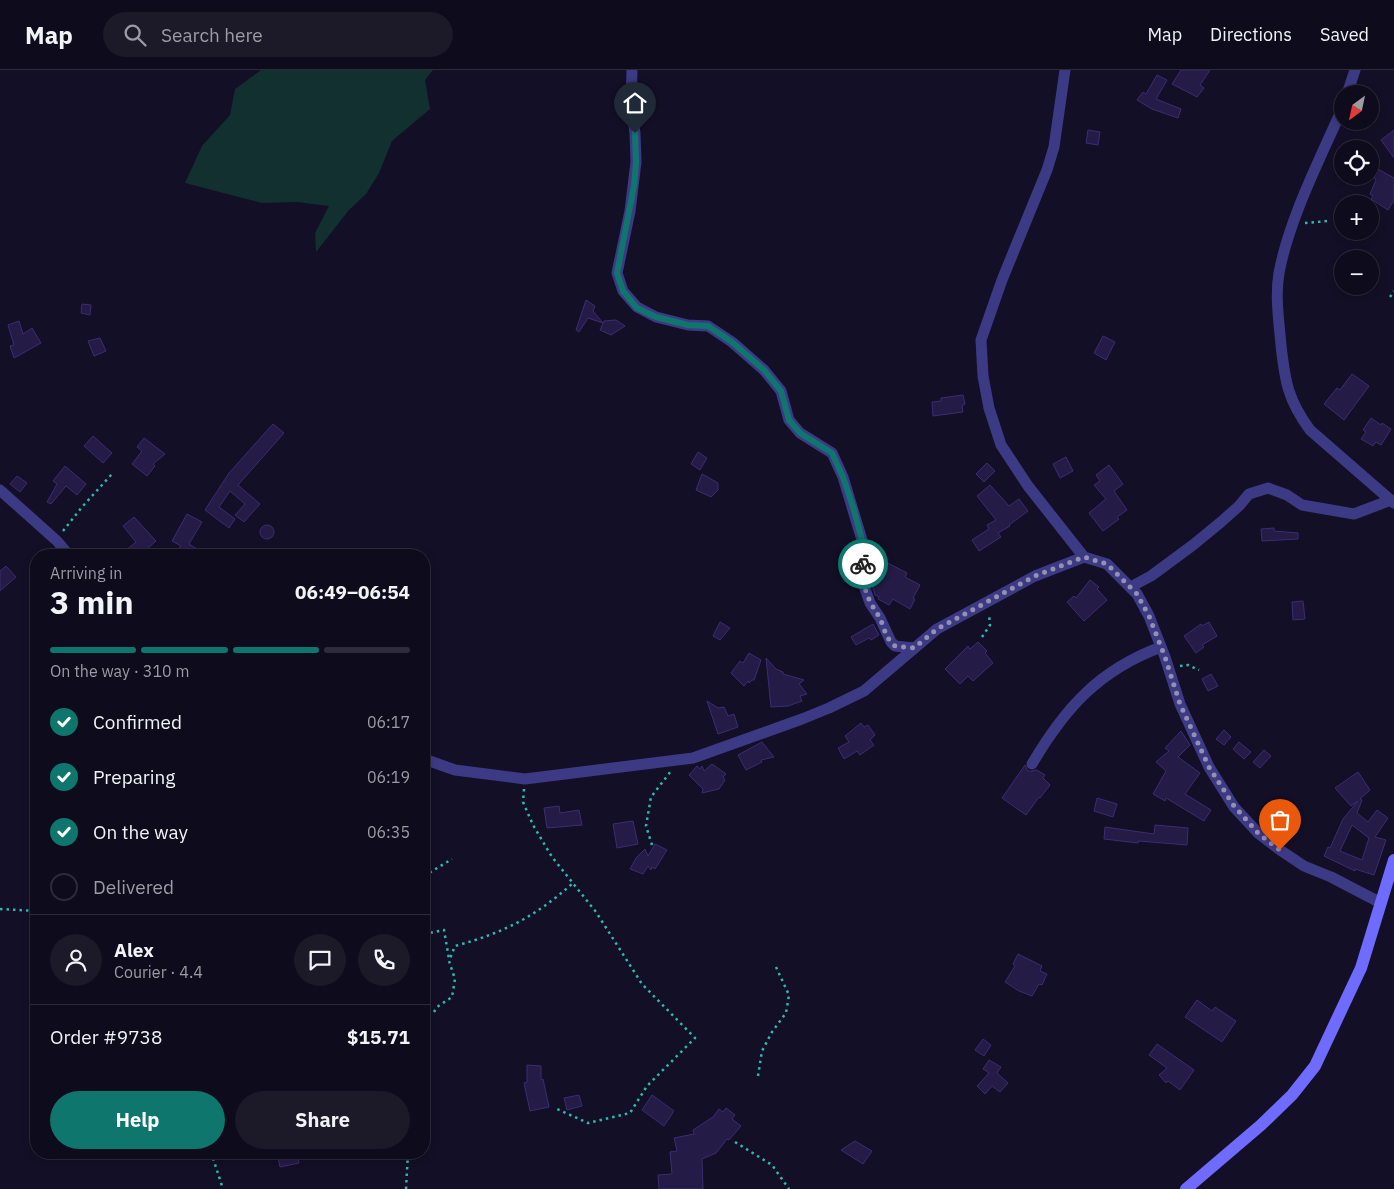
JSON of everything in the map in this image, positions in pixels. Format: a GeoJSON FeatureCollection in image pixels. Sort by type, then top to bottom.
{"type":"FeatureCollection","features":[{"type":"Feature","properties":{"kind":"street"},"geometry":{"type":"LineString","coordinates":[[632,70],[631,106],[635,133],[636,162],[631,203],[617,273],[623,291],[637,308],[656,317],[688,325],[708,326],[732,342],[764,370],[781,391],[789,420],[800,433],[832,453],[843,477],[862,540],[863,583],[870,602],[891,642],[895,646],[914,648]]}},
{"type":"Feature","properties":{"kind":"street"},"geometry":{"type":"LineString","coordinates":[[1065,70],[1054,146],[1047,170],[1002,280],[981,340],[983,376],[989,408],[1001,445],[1028,486],[1084,557],[1107,564],[1137,594],[1149,616],[1180,704],[1209,767],[1234,806],[1259,834],[1304,866],[1331,877],[1381,903]]}},
{"type":"Feature","properties":{"kind":"street"},"geometry":{"type":"LineString","coordinates":[[1351,85],[1355,70]]}},
{"type":"Feature","properties":{"kind":"street"},"geometry":{"type":"LineString","coordinates":[[1334,128],[1294,223],[1279,273],[1278,310],[1283,361],[1289,396],[1310,430],[1392,502]]}},
{"type":"Feature","properties":{"kind":"street"},"geometry":{"type":"LineString","coordinates":[[1131,588],[1158,572],[1193,545],[1221,522],[1249,494],[1268,488],[1287,495],[1302,505],[1354,514],[1392,502]]}},
{"type":"Feature","properties":{"kind":"street"},"geometry":{"type":"LineString","coordinates":[[0,490],[64,549]]}},
{"type":"Feature","properties":{"kind":"street"},"geometry":{"type":"LineString","coordinates":[[430,761],[455,770],[525,779],[693,758],[802,719],[864,691],[937,629],[1035,576],[1084,557]]}},
{"type":"Feature","properties":{"kind":"street"},"geometry":{"type":"LineString","coordinates":[[1032,764],[1059,722],[1100,680],[1137,656],[1161,647]]}},
{"type":"Feature","properties":{"kind":"street"},"geometry":{"type":"LineString","coordinates":[[1186,1189],[1292,1095],[1315,1066],[1361,968],[1394,860]]}},
{"type":"Feature","properties":{"kind":"path"},"geometry":{"type":"LineString","coordinates":[[1294,223],[1328,221]]}},
{"type":"Feature","properties":{"kind":"path"},"geometry":{"type":"LineString","coordinates":[[1390,297],[1394,291]]}},
{"type":"Feature","properties":{"kind":"path"},"geometry":{"type":"LineString","coordinates":[[57,541],[82,507],[112,474]]}},
{"type":"Feature","properties":{"kind":"path"},"geometry":{"type":"LineString","coordinates":[[982,637],[990,625],[989,605],[995,598]]}},
{"type":"Feature","properties":{"kind":"path"},"geometry":{"type":"LineString","coordinates":[[1169,669],[1188,665],[1199,670]]}},
{"type":"Feature","properties":{"kind":"path"},"geometry":{"type":"LineString","coordinates":[[652,845],[646,826],[652,797],[679,760]]}},
{"type":"Feature","properties":{"kind":"path"},"geometry":{"type":"LineString","coordinates":[[525,779],[523,802],[533,825],[552,857],[596,912],[642,984],[695,1038],[647,1086],[630,1112],[588,1123],[557,1109]]}},
{"type":"Feature","properties":{"kind":"path"},"geometry":{"type":"LineString","coordinates":[[430,872],[452,859]]}},
{"type":"Feature","properties":{"kind":"path"},"geometry":{"type":"LineString","coordinates":[[449,961],[455,946],[485,938],[524,921],[558,897],[573,883]]}},
{"type":"Feature","properties":{"kind":"path"},"geometry":{"type":"LineString","coordinates":[[0,909],[30,911]]}},
{"type":"Feature","properties":{"kind":"path"},"geometry":{"type":"LineString","coordinates":[[430,933],[444,930],[449,961],[455,979],[452,997],[437,1006],[434,1012]]}},
{"type":"Feature","properties":{"kind":"path"},"geometry":{"type":"LineString","coordinates":[[758,1076],[762,1051],[772,1032],[786,1013],[789,996],[776,967]]}},
{"type":"Feature","properties":{"kind":"path"},"geometry":{"type":"LineString","coordinates":[[736,1142],[772,1165],[789,1189]]}},
{"type":"Feature","properties":{"kind":"path"},"geometry":{"type":"LineString","coordinates":[[214,1159],[224,1189]]}},
{"type":"Feature","properties":{"kind":"path"},"geometry":{"type":"LineString","coordinates":[[406,1189],[408,1159]]}},
{"type":"Feature","properties":{"kind":"green space"},"geometry":{"type":"Polygon","coordinates":[[[261,70],[433,70],[425,80],[430,109],[392,141],[379,173],[366,194],[349,210],[316,252],[315,233],[329,206],[297,202],[262,203],[185,183],[202,146],[230,115],[235,89],[261,70]]]}},
{"type":"Feature","properties":{"kind":"building"},"geometry":{"type":"Polygon","coordinates":[[[1181,70],[1210,70],[1200,85],[1204,88],[1197,97],[1172,84],[1181,70]]]}},
{"type":"Feature","properties":{"kind":"building"},"geometry":{"type":"Polygon","coordinates":[[[1157,75],[1167,80],[1156,99],[1181,109],[1178,118],[1152,109],[1137,100],[1143,92],[1146,94],[1157,75]]]}},
{"type":"Feature","properties":{"kind":"building"},"geometry":{"type":"Polygon","coordinates":[[[1088,130],[1100,132],[1098,145],[1086,143],[1088,130]]]}},
{"type":"Feature","properties":{"kind":"building"},"geometry":{"type":"Polygon","coordinates":[[[1394,130],[1394,158],[1381,140],[1394,130]]]}},
{"type":"Feature","properties":{"kind":"building"},"geometry":{"type":"Polygon","coordinates":[[[1379,170],[1394,178],[1394,200],[1388,210],[1379,204],[1379,195],[1370,194],[1374,185],[1379,185],[1379,170]]]}},
{"type":"Feature","properties":{"kind":"building"},"geometry":{"type":"Polygon","coordinates":[[[586,300],[595,306],[593,311],[603,323],[588,318],[579,332],[576,330],[586,300]]]}},
{"type":"Feature","properties":{"kind":"building"},"geometry":{"type":"Polygon","coordinates":[[[82,304],[91,305],[90,315],[81,313],[82,304]]]}},
{"type":"Feature","properties":{"kind":"building"},"geometry":{"type":"Polygon","coordinates":[[[616,320],[625,326],[611,335],[600,330],[604,321],[616,320]]]}},
{"type":"Feature","properties":{"kind":"building"},"geometry":{"type":"Polygon","coordinates":[[[19,321],[23,334],[32,328],[41,343],[14,358],[10,346],[14,345],[8,325],[19,321]]]}},
{"type":"Feature","properties":{"kind":"building"},"geometry":{"type":"Polygon","coordinates":[[[1103,336],[1115,342],[1106,360],[1094,353],[1103,336]]]}},
{"type":"Feature","properties":{"kind":"building"},"geometry":{"type":"Polygon","coordinates":[[[100,338],[106,351],[94,356],[88,341],[100,338]]]}},
{"type":"Feature","properties":{"kind":"building"},"geometry":{"type":"Polygon","coordinates":[[[1352,374],[1369,386],[1344,420],[1324,404],[1337,388],[1340,390],[1352,374]]]}},
{"type":"Feature","properties":{"kind":"building"},"geometry":{"type":"Polygon","coordinates":[[[963,395],[965,404],[962,406],[963,412],[933,416],[932,402],[941,401],[941,398],[963,395]]]}},
{"type":"Feature","properties":{"kind":"building"},"geometry":{"type":"Polygon","coordinates":[[[1371,418],[1391,429],[1381,445],[1376,442],[1373,446],[1361,439],[1366,432],[1363,430],[1371,418]]]}},
{"type":"Feature","properties":{"kind":"building"},"geometry":{"type":"Polygon","coordinates":[[[273,424],[284,433],[238,485],[260,504],[244,522],[235,515],[245,504],[230,491],[219,507],[235,519],[229,528],[205,510],[229,473],[273,424]]]}},
{"type":"Feature","properties":{"kind":"building"},"geometry":{"type":"Polygon","coordinates":[[[93,436],[112,453],[103,463],[84,446],[93,436]]]}},
{"type":"Feature","properties":{"kind":"building"},"geometry":{"type":"Polygon","coordinates":[[[144,438],[165,454],[153,464],[155,466],[147,476],[132,464],[142,451],[137,447],[144,438]]]}},
{"type":"Feature","properties":{"kind":"building"},"geometry":{"type":"Polygon","coordinates":[[[698,452],[707,458],[700,470],[691,464],[698,452]]]}},
{"type":"Feature","properties":{"kind":"building"},"geometry":{"type":"Polygon","coordinates":[[[1066,457],[1073,471],[1060,478],[1053,464],[1066,457]]]}},
{"type":"Feature","properties":{"kind":"building"},"geometry":{"type":"Polygon","coordinates":[[[987,463],[995,471],[984,482],[976,474],[987,463]]]}},
{"type":"Feature","properties":{"kind":"building"},"geometry":{"type":"Polygon","coordinates":[[[1109,465],[1123,484],[1114,491],[1127,510],[1117,517],[1119,519],[1103,531],[1089,513],[1106,499],[1094,485],[1100,481],[1096,475],[1109,465]]]}},
{"type":"Feature","properties":{"kind":"building"},"geometry":{"type":"Polygon","coordinates":[[[65,466],[86,484],[77,495],[66,486],[51,504],[47,502],[57,484],[53,481],[65,466]]]}},
{"type":"Feature","properties":{"kind":"building"},"geometry":{"type":"Polygon","coordinates":[[[702,474],[718,483],[718,490],[711,497],[696,490],[702,474]]]}},
{"type":"Feature","properties":{"kind":"building"},"geometry":{"type":"Polygon","coordinates":[[[17,476],[27,483],[20,492],[10,484],[17,476]]]}},
{"type":"Feature","properties":{"kind":"building"},"geometry":{"type":"Polygon","coordinates":[[[990,485],[1009,506],[1019,499],[1028,511],[998,533],[1001,537],[979,551],[972,540],[989,529],[987,525],[996,520],[977,496],[990,485]]]}},
{"type":"Feature","properties":{"kind":"building"},"geometry":{"type":"Polygon","coordinates":[[[187,514],[202,522],[189,544],[197,549],[179,549],[181,546],[172,541],[187,514]]]}},
{"type":"Feature","properties":{"kind":"building"},"geometry":{"type":"Polygon","coordinates":[[[134,517],[156,541],[147,549],[127,549],[136,542],[123,526],[134,517]]]}},
{"type":"Feature","properties":{"kind":"building"},"geometry":{"type":"Polygon","coordinates":[[[267,525],[272,527],[274,532],[272,537],[267,539],[262,537],[260,532],[262,527],[267,525]]]}},
{"type":"Feature","properties":{"kind":"building"},"geometry":{"type":"Polygon","coordinates":[[[1274,528],[1274,531],[1298,533],[1298,539],[1262,541],[1261,529],[1274,528]]]}},
{"type":"Feature","properties":{"kind":"building"},"geometry":{"type":"Polygon","coordinates":[[[882,560],[907,573],[905,577],[920,585],[910,609],[893,599],[889,605],[878,599],[879,597],[875,595],[872,585],[880,570],[878,569],[882,560]]]}},
{"type":"Feature","properties":{"kind":"building"},"geometry":{"type":"Polygon","coordinates":[[[6,566],[16,577],[0,591],[0,571],[6,566]]]}},
{"type":"Feature","properties":{"kind":"building"},"geometry":{"type":"Polygon","coordinates":[[[1090,580],[1099,587],[1097,589],[1107,600],[1084,621],[1067,602],[1074,596],[1076,598],[1090,580]]]}},
{"type":"Feature","properties":{"kind":"building"},"geometry":{"type":"Polygon","coordinates":[[[1303,601],[1305,619],[1293,620],[1292,602],[1303,601]]]}},
{"type":"Feature","properties":{"kind":"building"},"geometry":{"type":"Polygon","coordinates":[[[720,622],[730,628],[720,640],[713,636],[720,622]]]}},
{"type":"Feature","properties":{"kind":"building"},"geometry":{"type":"Polygon","coordinates":[[[1209,622],[1217,636],[1202,645],[1204,647],[1196,653],[1184,636],[1201,624],[1202,626],[1209,622]]]}},
{"type":"Feature","properties":{"kind":"building"},"geometry":{"type":"Polygon","coordinates":[[[873,624],[879,635],[856,645],[851,637],[873,624]]]}},
{"type":"Feature","properties":{"kind":"building"},"geometry":{"type":"Polygon","coordinates":[[[978,642],[987,651],[985,653],[993,663],[973,681],[968,676],[960,684],[945,669],[968,646],[970,649],[978,642]]]}},
{"type":"Feature","properties":{"kind":"building"},"geometry":{"type":"Polygon","coordinates":[[[749,653],[761,660],[754,680],[749,683],[748,681],[744,686],[731,673],[740,661],[743,663],[749,653]]]}},
{"type":"Feature","properties":{"kind":"building"},"geometry":{"type":"Polygon","coordinates":[[[766,658],[783,674],[804,680],[799,684],[807,694],[800,696],[802,701],[788,706],[771,707],[766,658]]]}},
{"type":"Feature","properties":{"kind":"building"},"geometry":{"type":"Polygon","coordinates":[[[1211,674],[1218,686],[1208,691],[1202,679],[1211,674]]]}},
{"type":"Feature","properties":{"kind":"building"},"geometry":{"type":"Polygon","coordinates":[[[707,701],[718,708],[724,707],[728,716],[734,714],[738,727],[718,734],[707,701]]]}},
{"type":"Feature","properties":{"kind":"building"},"geometry":{"type":"Polygon","coordinates":[[[861,723],[864,727],[868,725],[875,735],[870,740],[874,745],[860,755],[857,751],[844,759],[838,748],[849,742],[845,736],[861,723]]]}},
{"type":"Feature","properties":{"kind":"building"},"geometry":{"type":"Polygon","coordinates":[[[1224,730],[1231,737],[1224,745],[1216,739],[1224,730]]]}},
{"type":"Feature","properties":{"kind":"building"},"geometry":{"type":"Polygon","coordinates":[[[1181,731],[1190,745],[1178,757],[1200,773],[1185,794],[1211,810],[1204,821],[1166,798],[1165,801],[1153,794],[1166,771],[1156,762],[1169,751],[1165,748],[1181,731]]]}},
{"type":"Feature","properties":{"kind":"building"},"geometry":{"type":"Polygon","coordinates":[[[762,742],[774,757],[761,760],[762,762],[746,770],[738,755],[762,742]]]}},
{"type":"Feature","properties":{"kind":"building"},"geometry":{"type":"Polygon","coordinates":[[[1239,742],[1251,752],[1244,759],[1233,749],[1239,742]]]}},
{"type":"Feature","properties":{"kind":"building"},"geometry":{"type":"Polygon","coordinates":[[[1264,750],[1271,756],[1260,768],[1253,762],[1264,750]]]}},
{"type":"Feature","properties":{"kind":"building"},"geometry":{"type":"Polygon","coordinates":[[[712,764],[726,774],[723,777],[725,780],[719,789],[702,793],[703,789],[689,775],[697,766],[700,769],[702,766],[704,771],[712,764]]]}},
{"type":"Feature","properties":{"kind":"building"},"geometry":{"type":"Polygon","coordinates":[[[1025,765],[1028,771],[1037,770],[1045,775],[1043,778],[1050,785],[1026,815],[1002,798],[1025,765]]]}},
{"type":"Feature","properties":{"kind":"building"},"geometry":{"type":"Polygon","coordinates":[[[1358,772],[1370,790],[1360,799],[1362,800],[1357,813],[1368,822],[1377,810],[1388,818],[1375,837],[1386,840],[1374,875],[1355,869],[1355,871],[1324,856],[1328,847],[1330,848],[1343,819],[1358,801],[1351,806],[1335,788],[1358,772]],[[1352,825],[1340,851],[1362,860],[1369,838],[1352,825]]]}},
{"type":"Feature","properties":{"kind":"building"},"geometry":{"type":"Polygon","coordinates":[[[1097,798],[1117,804],[1113,817],[1094,811],[1097,798]]]}},
{"type":"Feature","properties":{"kind":"building"},"geometry":{"type":"Polygon","coordinates":[[[559,806],[560,813],[579,810],[582,825],[547,828],[544,808],[559,806]]]}},
{"type":"Feature","properties":{"kind":"building"},"geometry":{"type":"Polygon","coordinates":[[[633,821],[638,844],[617,848],[613,824],[633,821]]]}},
{"type":"Feature","properties":{"kind":"building"},"geometry":{"type":"Polygon","coordinates":[[[1155,825],[1188,828],[1187,845],[1139,841],[1138,843],[1104,839],[1105,827],[1154,834],[1155,825]]]}},
{"type":"Feature","properties":{"kind":"building"},"geometry":{"type":"Polygon","coordinates":[[[655,844],[667,850],[655,869],[652,867],[651,870],[648,866],[643,874],[630,869],[636,858],[645,849],[648,856],[655,844]]]}},
{"type":"Feature","properties":{"kind":"building"},"geometry":{"type":"Polygon","coordinates":[[[1018,954],[1042,966],[1040,971],[1047,974],[1042,985],[1039,984],[1032,996],[1019,991],[1005,982],[1015,966],[1013,964],[1018,954]]]}},
{"type":"Feature","properties":{"kind":"building"},"geometry":{"type":"Polygon","coordinates":[[[1197,1000],[1212,1011],[1215,1007],[1236,1021],[1222,1042],[1185,1017],[1197,1000]]]}},
{"type":"Feature","properties":{"kind":"building"},"geometry":{"type":"Polygon","coordinates":[[[983,1039],[991,1045],[984,1056],[975,1050],[983,1039]]]}},
{"type":"Feature","properties":{"kind":"building"},"geometry":{"type":"Polygon","coordinates":[[[1157,1044],[1194,1070],[1180,1090],[1168,1081],[1166,1083],[1159,1075],[1167,1068],[1149,1055],[1157,1044]]]}},
{"type":"Feature","properties":{"kind":"building"},"geometry":{"type":"Polygon","coordinates":[[[989,1060],[1001,1067],[997,1073],[1008,1083],[1000,1092],[992,1086],[985,1094],[977,1086],[989,1073],[983,1069],[989,1060]]]}},
{"type":"Feature","properties":{"kind":"building"},"geometry":{"type":"Polygon","coordinates":[[[527,1065],[541,1066],[541,1080],[543,1079],[549,1107],[530,1111],[524,1083],[527,1082],[527,1065]]]}},
{"type":"Feature","properties":{"kind":"building"},"geometry":{"type":"Polygon","coordinates":[[[579,1095],[582,1106],[567,1110],[564,1098],[579,1095]]]}},
{"type":"Feature","properties":{"kind":"building"},"geometry":{"type":"Polygon","coordinates":[[[652,1095],[674,1111],[664,1126],[642,1110],[652,1095]]]}},
{"type":"Feature","properties":{"kind":"building"},"geometry":{"type":"Polygon","coordinates":[[[726,1108],[735,1115],[732,1119],[741,1126],[716,1153],[702,1159],[703,1189],[659,1189],[658,1175],[672,1174],[670,1152],[677,1151],[674,1138],[694,1134],[693,1130],[713,1117],[719,1109],[723,1112],[726,1108]]]}},
{"type":"Feature","properties":{"kind":"building"},"geometry":{"type":"Polygon","coordinates":[[[855,1141],[872,1151],[863,1164],[841,1150],[855,1141]]]}},
{"type":"Feature","properties":{"kind":"building"},"geometry":{"type":"Polygon","coordinates":[[[278,1159],[298,1159],[299,1163],[280,1167],[278,1159]]]}},
{"type":"Feature","properties":{"kind":"way so far"},"geometry":{"type":"LineString","coordinates":[[863,564],[863,583],[887,637],[895,646],[914,648],[937,629],[1035,576],[1084,557],[1107,564],[1137,594],[1149,616],[1180,704],[1209,767],[1234,806],[1259,834],[1280,850]]}},
{"type":"Feature","properties":{"kind":"route"},"geometry":{"type":"LineString","coordinates":[[635,133],[636,162],[634,186],[617,273],[623,291],[637,308],[656,317],[688,325],[708,326],[732,342],[764,370],[781,391],[789,420],[800,433],[832,453],[843,477],[854,510],[862,540],[863,564]]}}]}
